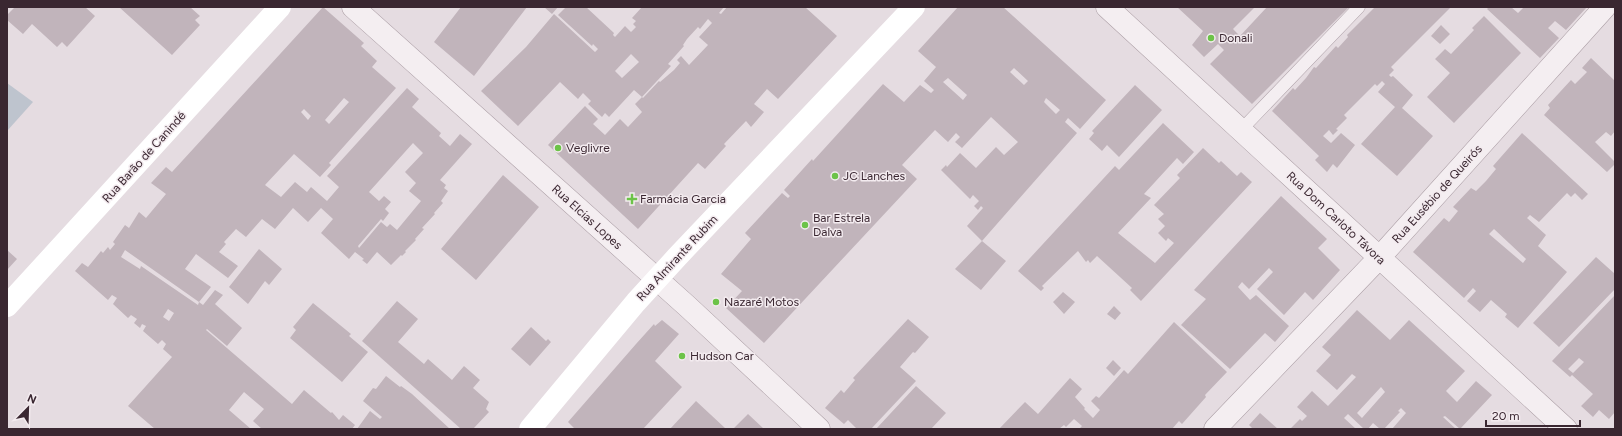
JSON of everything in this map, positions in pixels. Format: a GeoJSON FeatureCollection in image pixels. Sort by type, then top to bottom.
{"type":"FeatureCollection","features":[{"type":"Feature","properties":{"kind":"main road","name":"Rua Barão de Canindé"},"geometry":{"type":"LineString","coordinates":[[7,306],[280,7]]}},
{"type":"Feature","properties":{"kind":"main road","name":"Rua Almirante Rubim"},"geometry":{"type":"LineString","coordinates":[[530,429],[657,279],[914,7]]}},
{"type":"Feature","properties":{"kind":"street","name":"Rua Elcias Lopes"},"geometry":{"type":"LineString","coordinates":[[353,7],[657,279],[819,429]]}},
{"type":"Feature","properties":{"kind":"street","name":"Rua Dom Carloto Távora"},"geometry":{"type":"LineString","coordinates":[[1107,7],[1242,129],[1379,258],[1566,429]]}},
{"type":"Feature","properties":{"kind":"street","name":"Rua Eusébio de Queirós"},"geometry":{"type":"LineString","coordinates":[[1215,429],[1379,258],[1605,7]]}},
{"type":"Feature","properties":{"kind":"lane"},"geometry":{"type":"LineString","coordinates":[[1242,129],[1359,7]]}},
{"type":"Feature","properties":{"kind":"shaded area"},"geometry":{"type":"Polygon","coordinates":[[[7,83],[33,102],[7,131],[7,83]]]}},
{"type":"Feature","properties":{"kind":"building"},"geometry":{"type":"Polygon","coordinates":[[[15,7],[85,7],[95,16],[67,47],[62,42],[57,47],[32,24],[23,34],[7,20],[7,15],[15,7]]]}},
{"type":"Feature","properties":{"kind":"building"},"geometry":{"type":"Polygon","coordinates":[[[119,7],[190,7],[200,16],[195,20],[200,25],[172,55],[119,7]]]}},
{"type":"Feature","properties":{"kind":"building"},"geometry":{"type":"Polygon","coordinates":[[[323,7],[364,43],[361,46],[377,61],[372,67],[396,88],[329,163],[331,165],[320,177],[294,154],[265,185],[281,197],[295,182],[307,192],[311,187],[327,201],[339,187],[327,176],[407,88],[419,99],[412,107],[441,133],[439,136],[450,146],[460,134],[472,144],[440,180],[446,185],[444,188],[448,191],[441,201],[443,203],[422,228],[424,229],[405,251],[406,252],[391,265],[377,252],[367,264],[362,260],[364,259],[355,252],[349,259],[321,233],[333,219],[321,208],[308,222],[293,208],[275,229],[262,219],[246,237],[236,229],[224,242],[226,244],[219,252],[238,266],[228,278],[196,254],[185,269],[211,287],[199,302],[203,305],[215,290],[223,295],[215,304],[242,328],[227,346],[207,329],[206,330],[292,404],[304,390],[331,413],[332,412],[339,420],[343,415],[355,425],[352,429],[262,429],[253,421],[264,409],[244,392],[229,410],[251,429],[155,429],[128,406],[172,357],[163,349],[166,344],[162,340],[158,344],[143,331],[146,326],[142,324],[140,328],[134,323],[137,319],[131,315],[128,318],[113,304],[117,298],[112,295],[108,300],[75,271],[82,263],[88,267],[101,251],[103,253],[108,247],[110,250],[115,244],[113,242],[125,225],[129,228],[139,212],[146,218],[166,194],[151,183],[166,167],[172,172],[323,7]],[[344,98],[325,120],[329,124],[349,102],[344,98]],[[304,109],[301,112],[308,120],[311,116],[304,109]],[[413,143],[369,192],[379,201],[384,196],[391,202],[385,209],[389,213],[383,221],[381,219],[358,246],[359,248],[381,222],[387,227],[390,224],[397,230],[421,201],[409,191],[416,183],[405,172],[423,153],[413,143]],[[125,250],[121,257],[140,269],[141,266],[198,305],[199,302],[125,250]],[[168,309],[163,317],[169,321],[174,313],[168,309]]]}},
{"type":"Feature","properties":{"kind":"building"},"geometry":{"type":"Polygon","coordinates":[[[461,7],[527,7],[474,76],[434,42],[461,7]]]}},
{"type":"Feature","properties":{"kind":"building"},"geometry":{"type":"Polygon","coordinates":[[[544,7],[558,7],[552,14],[544,7]]]}},
{"type":"Feature","properties":{"kind":"building"},"geometry":{"type":"Polygon","coordinates":[[[566,7],[586,7],[614,33],[613,35],[615,37],[625,26],[631,32],[636,27],[633,24],[636,21],[632,18],[642,7],[724,7],[719,13],[721,14],[727,7],[805,7],[837,36],[778,99],[767,89],[754,104],[764,112],[751,127],[746,121],[724,144],[726,146],[705,169],[698,163],[638,229],[548,145],[585,106],[598,119],[593,124],[605,135],[620,119],[628,127],[642,112],[635,104],[642,97],[634,90],[609,117],[605,113],[602,117],[588,104],[591,101],[583,93],[578,99],[560,82],[518,126],[481,91],[526,47],[554,14],[595,52],[598,49],[593,44],[592,46],[558,15],[566,7]],[[708,19],[700,29],[698,27],[687,39],[683,45],[684,46],[668,64],[671,66],[642,97],[643,98],[659,81],[660,82],[674,70],[680,63],[677,60],[681,56],[689,65],[708,45],[699,37],[712,23],[708,19]],[[631,54],[615,71],[622,78],[639,62],[631,54]]]}},
{"type":"Feature","properties":{"kind":"building"},"geometry":{"type":"Polygon","coordinates":[[[958,7],[1003,7],[1106,100],[1080,129],[1068,118],[1065,122],[1077,133],[982,241],[967,226],[983,208],[981,206],[978,210],[974,206],[979,201],[973,195],[970,199],[941,170],[946,165],[947,167],[960,153],[976,168],[996,147],[1004,155],[1018,142],[991,117],[962,148],[955,142],[960,137],[956,133],[948,142],[935,130],[902,165],[917,179],[764,343],[726,308],[742,291],[721,274],[751,239],[745,233],[782,193],[788,198],[790,196],[784,190],[812,159],[813,161],[883,84],[904,102],[920,85],[931,93],[934,90],[924,81],[936,67],[918,51],[958,7]],[[1014,68],[1010,72],[1024,85],[1028,81],[1014,68]],[[948,78],[943,82],[963,100],[967,95],[948,78]],[[1046,98],[1044,102],[1056,114],[1060,110],[1046,98]]]}},
{"type":"Feature","properties":{"kind":"building"},"geometry":{"type":"Polygon","coordinates":[[[1177,7],[1255,7],[1233,29],[1240,36],[1267,7],[1349,7],[1252,104],[1210,64],[1224,50],[1218,44],[1204,57],[1192,45],[1203,31],[1177,7]]]}},
{"type":"Feature","properties":{"kind":"building"},"geometry":{"type":"Polygon","coordinates":[[[1375,7],[1451,7],[1391,67],[1394,70],[1389,75],[1391,77],[1393,76],[1413,95],[1402,108],[1433,136],[1397,176],[1361,144],[1395,107],[1378,92],[1385,84],[1382,81],[1377,86],[1375,84],[1344,115],[1347,118],[1336,129],[1338,130],[1333,135],[1329,130],[1323,136],[1331,143],[1341,133],[1355,145],[1337,168],[1333,164],[1327,172],[1315,160],[1319,156],[1272,111],[1293,88],[1295,90],[1314,67],[1316,68],[1336,46],[1338,48],[1348,37],[1347,35],[1375,7]]]}},
{"type":"Feature","properties":{"kind":"building"},"geometry":{"type":"Polygon","coordinates":[[[1489,7],[1511,7],[1518,13],[1524,7],[1587,7],[1566,30],[1555,21],[1548,28],[1559,38],[1540,58],[1487,9],[1489,7]]]}},
{"type":"Feature","properties":{"kind":"building"},"geometry":{"type":"Polygon","coordinates":[[[1484,16],[1521,53],[1454,123],[1427,97],[1450,73],[1435,59],[1445,49],[1451,54],[1474,30],[1472,28],[1484,16]]]}},
{"type":"Feature","properties":{"kind":"building"},"geometry":{"type":"Polygon","coordinates":[[[1441,25],[1450,34],[1440,44],[1431,36],[1441,25]]]}},
{"type":"Feature","properties":{"kind":"building"},"geometry":{"type":"Polygon","coordinates":[[[1591,58],[1615,81],[1615,131],[1611,136],[1606,132],[1595,142],[1615,162],[1615,164],[1607,172],[1544,115],[1550,108],[1548,105],[1571,80],[1575,84],[1587,72],[1582,68],[1591,58]]]}},
{"type":"Feature","properties":{"kind":"building"},"geometry":{"type":"Polygon","coordinates":[[[1135,85],[1162,110],[1119,157],[1107,145],[1102,151],[1089,139],[1094,133],[1092,131],[1135,85]]]}},
{"type":"Feature","properties":{"kind":"building"},"geometry":{"type":"Polygon","coordinates":[[[1163,123],[1194,152],[1183,164],[1177,158],[1144,194],[1151,198],[1118,233],[1155,263],[1174,243],[1168,238],[1166,241],[1158,233],[1165,226],[1158,219],[1164,214],[1154,205],[1180,178],[1177,175],[1203,148],[1219,163],[1221,161],[1237,176],[1241,172],[1252,182],[1141,301],[1130,290],[1132,288],[1097,256],[1090,263],[1088,260],[1086,262],[1078,251],[1042,286],[1044,288],[1041,291],[1018,271],[1115,166],[1119,170],[1163,123]]]}},
{"type":"Feature","properties":{"kind":"building"},"geometry":{"type":"Polygon","coordinates":[[[1522,133],[1588,194],[1582,200],[1575,193],[1571,197],[1567,193],[1539,222],[1530,215],[1527,218],[1546,235],[1538,246],[1567,272],[1518,328],[1505,317],[1507,314],[1491,300],[1480,312],[1467,301],[1476,291],[1473,288],[1464,298],[1413,252],[1444,218],[1449,222],[1458,211],[1453,207],[1471,188],[1476,191],[1486,181],[1496,169],[1493,166],[1522,133]],[[1494,229],[1489,234],[1523,263],[1526,259],[1494,229]]]}},
{"type":"Feature","properties":{"kind":"building"},"geometry":{"type":"Polygon","coordinates":[[[503,175],[539,207],[476,280],[441,249],[503,175]]]}},
{"type":"Feature","properties":{"kind":"building"},"geometry":{"type":"Polygon","coordinates":[[[1281,196],[1327,239],[1318,248],[1340,270],[1313,300],[1305,292],[1284,315],[1257,289],[1273,272],[1269,268],[1249,289],[1242,282],[1238,287],[1250,300],[1256,295],[1289,326],[1275,342],[1265,333],[1230,369],[1181,325],[1206,299],[1194,290],[1281,196]]]}},
{"type":"Feature","properties":{"kind":"building"},"geometry":{"type":"Polygon","coordinates":[[[982,241],[1006,261],[981,290],[955,269],[982,241]]]}},
{"type":"Feature","properties":{"kind":"building"},"geometry":{"type":"Polygon","coordinates":[[[259,249],[282,269],[269,285],[265,281],[248,304],[229,287],[259,249]]]}},
{"type":"Feature","properties":{"kind":"building"},"geometry":{"type":"Polygon","coordinates":[[[7,250],[17,259],[7,270],[7,250]]]}},
{"type":"Feature","properties":{"kind":"building"},"geometry":{"type":"Polygon","coordinates":[[[1596,257],[1615,274],[1615,289],[1559,347],[1533,323],[1596,257]]]}},
{"type":"Feature","properties":{"kind":"building"},"geometry":{"type":"Polygon","coordinates":[[[1063,292],[1075,302],[1064,314],[1053,302],[1063,292]]]}},
{"type":"Feature","properties":{"kind":"building"},"geometry":{"type":"Polygon","coordinates":[[[1615,295],[1615,412],[1609,419],[1599,410],[1593,417],[1581,406],[1593,394],[1572,375],[1570,377],[1552,361],[1615,295]],[[1579,358],[1568,369],[1573,373],[1584,362],[1579,358]]]}},
{"type":"Feature","properties":{"kind":"building"},"geometry":{"type":"Polygon","coordinates":[[[397,301],[418,319],[398,342],[424,364],[428,359],[452,380],[464,366],[480,380],[473,388],[489,402],[486,409],[489,412],[473,429],[461,429],[362,341],[397,301]]]}},
{"type":"Feature","properties":{"kind":"building"},"geometry":{"type":"Polygon","coordinates":[[[313,303],[351,334],[349,336],[368,352],[342,382],[290,338],[296,330],[293,327],[313,303]]]}},
{"type":"Feature","properties":{"kind":"building"},"geometry":{"type":"Polygon","coordinates":[[[1114,306],[1121,313],[1115,320],[1107,314],[1114,306]]]}},
{"type":"Feature","properties":{"kind":"building"},"geometry":{"type":"Polygon","coordinates":[[[1357,310],[1390,340],[1409,320],[1465,371],[1446,391],[1457,402],[1476,381],[1492,395],[1460,429],[1445,416],[1443,417],[1456,429],[1392,429],[1406,413],[1401,408],[1398,411],[1400,412],[1384,429],[1380,429],[1373,423],[1368,429],[1364,429],[1348,414],[1344,418],[1356,429],[1290,429],[1300,419],[1302,421],[1307,416],[1297,407],[1312,391],[1328,406],[1356,377],[1352,374],[1337,390],[1316,371],[1331,355],[1322,347],[1357,310]],[[1381,387],[1357,413],[1362,418],[1385,392],[1381,387]]]}},
{"type":"Feature","properties":{"kind":"building"},"geometry":{"type":"Polygon","coordinates":[[[908,319],[929,337],[900,367],[916,381],[871,429],[857,429],[848,420],[844,424],[825,408],[841,390],[844,393],[855,380],[853,378],[908,319]]]}},
{"type":"Feature","properties":{"kind":"building"},"geometry":{"type":"Polygon","coordinates":[[[662,320],[679,334],[655,361],[682,387],[643,429],[575,429],[568,422],[654,324],[655,326],[662,320]]]}},
{"type":"Feature","properties":{"kind":"building"},"geometry":{"type":"Polygon","coordinates":[[[1174,322],[1227,372],[1205,395],[1206,397],[1182,424],[1179,421],[1172,429],[1079,429],[1082,426],[1074,419],[1066,427],[1064,425],[1059,429],[999,429],[1025,402],[1038,414],[1070,378],[1082,389],[1075,397],[1093,418],[1100,410],[1091,401],[1096,396],[1099,398],[1124,370],[1128,374],[1174,322]]]}},
{"type":"Feature","properties":{"kind":"building"},"geometry":{"type":"Polygon","coordinates":[[[531,327],[546,341],[548,339],[551,342],[530,366],[511,349],[531,327]]]}},
{"type":"Feature","properties":{"kind":"building"},"geometry":{"type":"Polygon","coordinates":[[[1113,360],[1121,368],[1114,376],[1106,368],[1113,360]]]}},
{"type":"Feature","properties":{"kind":"building"},"geometry":{"type":"Polygon","coordinates":[[[386,376],[412,394],[450,429],[357,429],[370,411],[380,419],[382,417],[363,401],[373,388],[376,389],[386,376]]]}},
{"type":"Feature","properties":{"kind":"building"},"geometry":{"type":"Polygon","coordinates":[[[916,386],[946,413],[931,429],[876,429],[916,386]]]}},
{"type":"Feature","properties":{"kind":"building"},"geometry":{"type":"Polygon","coordinates":[[[696,401],[725,428],[670,429],[696,401]]]}},
{"type":"Feature","properties":{"kind":"building"},"geometry":{"type":"Polygon","coordinates":[[[1260,413],[1278,429],[1253,429],[1249,425],[1260,413]]]}},
{"type":"Feature","properties":{"kind":"building"},"geometry":{"type":"Polygon","coordinates":[[[748,414],[764,429],[733,429],[748,414]]]}},
{"type":"Feature","properties":{"kind":"place","name":"Donali"},"geometry":{"type":"Point","coordinates":[1211,38]}},
{"type":"Feature","properties":{"kind":"place","name":"Veglivre"},"geometry":{"type":"Point","coordinates":[558,148]}},
{"type":"Feature","properties":{"kind":"place","name":"JC Lanches"},"geometry":{"type":"Point","coordinates":[835,176]}},
{"type":"Feature","properties":{"kind":"place","name":"Farmácia Garcia"},"geometry":{"type":"Point","coordinates":[632,199]}},
{"type":"Feature","properties":{"kind":"place","name":"Bar Estrela Dalva"},"geometry":{"type":"Point","coordinates":[805,225]}},
{"type":"Feature","properties":{"kind":"place","name":"Nazaré Motos"},"geometry":{"type":"Point","coordinates":[716,302]}},
{"type":"Feature","properties":{"kind":"place","name":"Hudson Car"},"geometry":{"type":"Point","coordinates":[682,356]}}]}
